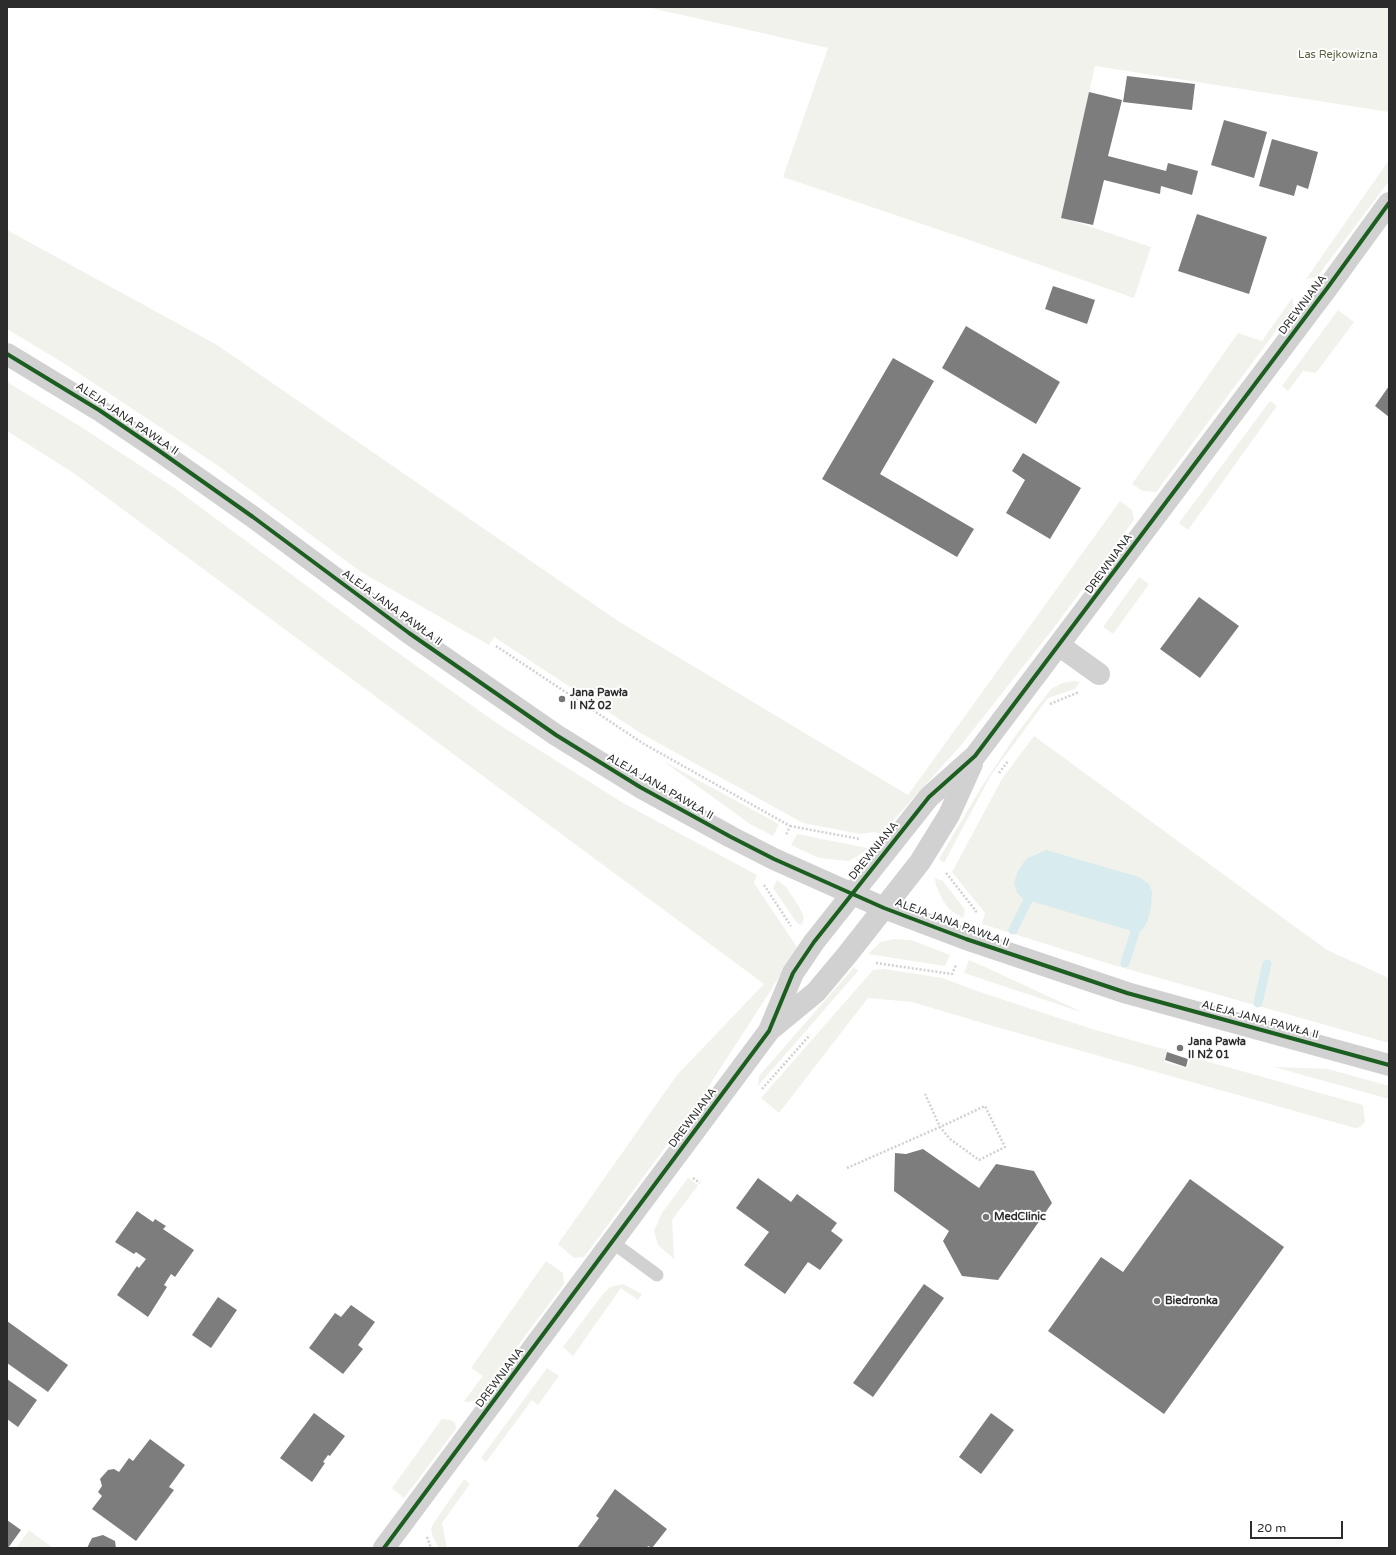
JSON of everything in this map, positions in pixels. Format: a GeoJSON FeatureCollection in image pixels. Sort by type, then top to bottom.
{"type":"FeatureCollection","features":[{"type":"Feature","properties":{"kind":"street","name":"DREWNIANA"},"geometry":{"type":"LineString","coordinates":[[769,1031],[793,973],[814,942],[930,798],[976,756],[1060,646],[1389,203]]}},
{"type":"Feature","properties":{"kind":"street","name":"ALEJA JANA PAWŁA II"},"geometry":{"type":"LineString","coordinates":[[7,354],[99,410],[158,450],[253,517],[465,672],[601,764],[673,806],[731,837],[774,859],[884,908],[966,939],[1127,993],[1389,1065]]}},
{"type":"Feature","properties":{"kind":"street"},"geometry":{"type":"LineString","coordinates":[[1060,646],[1098,674]]}},
{"type":"Feature","properties":{"kind":"street","name":"DREWNIANA"},"geometry":{"type":"LineString","coordinates":[[392,1545],[612,1242],[769,1031],[816,992],[920,862],[949,815],[976,756]]}},
{"type":"Feature","properties":{"kind":"lane"},"geometry":{"type":"LineString","coordinates":[[612,1242],[657,1275]]}},
{"type":"Feature","properties":{"kind":"path"},"geometry":{"type":"LineString","coordinates":[[496,646],[644,744]]}},
{"type":"Feature","properties":{"kind":"path"},"geometry":{"type":"LineString","coordinates":[[1046,710],[1050,704],[1088,689],[1098,674]]}},
{"type":"Feature","properties":{"kind":"path"},"geometry":{"type":"LineString","coordinates":[[999,774],[1013,755]]}},
{"type":"Feature","properties":{"kind":"path"},"geometry":{"type":"LineString","coordinates":[[847,1168],[940,1127],[985,1106],[1005,1147],[979,1160],[950,1139],[940,1127],[925,1094]]}},
{"type":"Feature","properties":{"kind":"green space","name":"Las Rejkowizna"},"geometry":{"type":"Polygon","coordinates":[[[647,7],[1389,7],[1389,112],[1095,66],[1061,217],[1151,247],[1134,298],[783,177],[828,48],[647,7]]]}},
{"type":"Feature","properties":{"kind":"green space"},"geometry":{"type":"Polygon","coordinates":[[[1389,160],[1389,181],[1317,277],[1306,279],[1389,160]]]}},
{"type":"Feature","properties":{"kind":"green space"},"geometry":{"type":"Polygon","coordinates":[[[7,230],[217,345],[618,621],[908,795],[1120,501],[1132,510],[1134,520],[1052,630],[962,744],[881,834],[874,832],[860,834],[803,823],[642,734],[494,637],[489,645],[361,572],[217,465],[65,364],[7,329],[7,230]]]}},
{"type":"Feature","properties":{"kind":"green space"},"geometry":{"type":"Polygon","coordinates":[[[1292,298],[1294,307],[1156,492],[1143,491],[1132,484],[1238,333],[1262,341],[1292,298]]]}},
{"type":"Feature","properties":{"kind":"green space"},"geometry":{"type":"Polygon","coordinates":[[[1338,310],[1354,322],[1316,373],[1303,371],[1288,391],[1282,386],[1338,310]]]}},
{"type":"Feature","properties":{"kind":"green space"},"geometry":{"type":"Polygon","coordinates":[[[7,382],[78,425],[173,487],[380,640],[498,724],[623,803],[757,875],[754,883],[797,947],[698,1103],[584,1257],[574,1258],[558,1244],[677,1075],[764,984],[75,474],[7,431],[7,382]]]}},
{"type":"Feature","properties":{"kind":"green space"},"geometry":{"type":"Polygon","coordinates":[[[1270,401],[1277,406],[1188,530],[1179,523],[1270,401]]]}},
{"type":"Feature","properties":{"kind":"green space"},"geometry":{"type":"Polygon","coordinates":[[[1139,577],[1149,584],[1113,634],[1103,627],[1139,577]]]}},
{"type":"Feature","properties":{"kind":"green space"},"geometry":{"type":"Polygon","coordinates":[[[1074,681],[1080,682],[1075,689],[1048,698],[991,775],[944,863],[939,859],[982,786],[1016,735],[1051,689],[1062,683],[1074,681]]]}},
{"type":"Feature","properties":{"kind":"green space"},"geometry":{"type":"Polygon","coordinates":[[[1034,736],[1327,950],[1389,978],[1389,1043],[1110,964],[982,924],[985,913],[952,872],[1002,779],[1034,736]]]}},
{"type":"Feature","properties":{"kind":"green space"},"geometry":{"type":"Polygon","coordinates":[[[663,761],[779,824],[773,836],[750,824],[663,761]]]}},
{"type":"Feature","properties":{"kind":"green space"},"geometry":{"type":"Polygon","coordinates":[[[797,834],[867,848],[864,852],[849,861],[819,858],[791,845],[797,834]]]}},
{"type":"Feature","properties":{"kind":"green space"},"geometry":{"type":"Polygon","coordinates":[[[935,878],[943,881],[965,910],[963,918],[949,909],[942,899],[936,885],[935,878]]]}},
{"type":"Feature","properties":{"kind":"green space"},"geometry":{"type":"Polygon","coordinates":[[[777,880],[786,887],[798,905],[804,917],[802,925],[797,923],[773,888],[777,880]]]}},
{"type":"Feature","properties":{"kind":"green space"},"geometry":{"type":"Polygon","coordinates":[[[894,939],[911,940],[950,955],[945,966],[868,954],[881,942],[894,939]]]}},
{"type":"Feature","properties":{"kind":"green space"},"geometry":{"type":"Polygon","coordinates":[[[969,960],[987,968],[1084,1013],[964,973],[969,960]]]}},
{"type":"Feature","properties":{"kind":"green space"},"geometry":{"type":"Polygon","coordinates":[[[854,967],[858,971],[758,1086],[759,1076],[854,967]]]}},
{"type":"Feature","properties":{"kind":"green space"},"geometry":{"type":"Polygon","coordinates":[[[885,969],[942,978],[1092,1029],[1167,1050],[1164,1062],[1187,1068],[1191,1057],[1363,1105],[1365,1122],[1360,1127],[1355,1128],[912,1002],[868,998],[779,1113],[761,1098],[873,970],[885,969]]]}},
{"type":"Feature","properties":{"kind":"green space"},"geometry":{"type":"Polygon","coordinates":[[[1274,1067],[1328,1069],[1389,1086],[1389,1099],[1274,1067]]]}},
{"type":"Feature","properties":{"kind":"green space"},"geometry":{"type":"Polygon","coordinates":[[[688,1178],[698,1185],[672,1220],[674,1259],[658,1245],[654,1231],[662,1213],[688,1178]]]}},
{"type":"Feature","properties":{"kind":"green space"},"geometry":{"type":"Polygon","coordinates":[[[546,1261],[563,1273],[564,1284],[476,1401],[464,1401],[483,1376],[471,1368],[546,1261]]]}},
{"type":"Feature","properties":{"kind":"green space"},"geometry":{"type":"Polygon","coordinates":[[[623,1284],[642,1294],[638,1300],[621,1288],[573,1356],[563,1347],[603,1294],[610,1287],[623,1284]]]}},
{"type":"Feature","properties":{"kind":"green space"},"geometry":{"type":"Polygon","coordinates":[[[547,1368],[559,1376],[538,1405],[532,1400],[486,1462],[481,1458],[547,1368]]]}},
{"type":"Feature","properties":{"kind":"green space"},"geometry":{"type":"Polygon","coordinates":[[[442,1419],[455,1422],[456,1429],[404,1498],[392,1488],[442,1419]]]}},
{"type":"Feature","properties":{"kind":"green space"},"geometry":{"type":"Polygon","coordinates":[[[464,1479],[470,1484],[442,1523],[447,1548],[439,1548],[431,1530],[433,1524],[464,1479]]]}},
{"type":"Feature","properties":{"kind":"green space"},"geometry":{"type":"Polygon","coordinates":[[[29,1530],[53,1548],[16,1548],[29,1530]]]}},
{"type":"Feature","properties":{"kind":"shaded area"},"geometry":{"type":"Polygon","coordinates":[[[1046,850],[1139,877],[1149,884],[1152,892],[1151,908],[1147,922],[1142,930],[1135,932],[1024,899],[1017,893],[1014,883],[1018,871],[1026,859],[1046,850]]]}},
{"type":"Feature","properties":{"kind":"building"},"geometry":{"type":"Polygon","coordinates":[[[1127,76],[1195,84],[1192,110],[1123,102],[1127,76]]]}},
{"type":"Feature","properties":{"kind":"building"},"geometry":{"type":"Polygon","coordinates":[[[1089,92],[1122,100],[1108,156],[1166,171],[1168,163],[1198,171],[1192,195],[1161,186],[1160,194],[1104,180],[1093,225],[1061,218],[1089,92]]]}},
{"type":"Feature","properties":{"kind":"building"},"geometry":{"type":"Polygon","coordinates":[[[1224,120],[1267,132],[1254,178],[1211,165],[1224,120]]]}},
{"type":"Feature","properties":{"kind":"building"},"geometry":{"type":"Polygon","coordinates":[[[1272,139],[1318,152],[1308,189],[1297,185],[1294,196],[1259,186],[1272,139]]]}},
{"type":"Feature","properties":{"kind":"building"},"geometry":{"type":"Polygon","coordinates":[[[1197,214],[1267,237],[1249,294],[1178,271],[1197,214]]]}},
{"type":"Feature","properties":{"kind":"building"},"geometry":{"type":"Polygon","coordinates":[[[1053,286],[1095,300],[1087,324],[1045,309],[1053,286]]]}},
{"type":"Feature","properties":{"kind":"building"},"geometry":{"type":"Polygon","coordinates":[[[966,326],[1060,382],[1036,424],[942,368],[966,326]]]}},
{"type":"Feature","properties":{"kind":"building"},"geometry":{"type":"Polygon","coordinates":[[[893,358],[934,381],[880,474],[974,529],[957,557],[822,479],[893,358]]]}},
{"type":"Feature","properties":{"kind":"building"},"geometry":{"type":"Polygon","coordinates":[[[1389,386],[1389,417],[1375,406],[1389,386]]]}},
{"type":"Feature","properties":{"kind":"building"},"geometry":{"type":"Polygon","coordinates":[[[1023,453],[1081,488],[1050,539],[1006,513],[1025,480],[1012,471],[1023,453]]]}},
{"type":"Feature","properties":{"kind":"building"},"geometry":{"type":"Polygon","coordinates":[[[1199,597],[1239,626],[1200,678],[1160,649],[1199,597]]]}},
{"type":"Feature","properties":{"kind":"building"},"geometry":{"type":"Polygon","coordinates":[[[1167,1052],[1188,1059],[1186,1067],[1165,1060],[1167,1052]]]}},
{"type":"Feature","properties":{"kind":"building","name":"MedClinic"},"geometry":{"type":"Polygon","coordinates":[[[923,1149],[979,1188],[996,1164],[1034,1171],[1052,1203],[998,1280],[962,1276],[943,1241],[949,1231],[894,1191],[895,1153],[906,1154],[923,1149]]]}},
{"type":"Feature","properties":{"kind":"building"},"geometry":{"type":"Polygon","coordinates":[[[758,1178],[791,1202],[797,1194],[837,1223],[831,1231],[843,1240],[820,1270],[808,1262],[785,1294],[744,1265],[769,1232],[736,1208],[758,1178]]]}},
{"type":"Feature","properties":{"kind":"building","name":"Biedronka"},"geometry":{"type":"Polygon","coordinates":[[[1190,1179],[1284,1247],[1164,1414],[1048,1331],[1101,1257],[1123,1272],[1190,1179]]]}},
{"type":"Feature","properties":{"kind":"building"},"geometry":{"type":"Polygon","coordinates":[[[137,1211],[153,1222],[155,1219],[166,1226],[163,1229],[194,1250],[175,1277],[171,1274],[164,1285],[167,1287],[148,1317],[117,1295],[137,1266],[139,1268],[146,1259],[136,1252],[134,1254],[115,1242],[137,1211]]]}},
{"type":"Feature","properties":{"kind":"building"},"geometry":{"type":"Polygon","coordinates":[[[924,1284],[944,1298],[873,1397],[853,1383],[924,1284]]]}},
{"type":"Feature","properties":{"kind":"building"},"geometry":{"type":"Polygon","coordinates":[[[218,1297],[237,1310],[211,1348],[192,1335],[218,1297]]]}},
{"type":"Feature","properties":{"kind":"building"},"geometry":{"type":"Polygon","coordinates":[[[351,1305],[375,1322],[358,1345],[363,1349],[343,1374],[309,1348],[335,1313],[341,1317],[351,1305]]]}},
{"type":"Feature","properties":{"kind":"building"},"geometry":{"type":"Polygon","coordinates":[[[7,1321],[68,1365],[48,1392],[7,1363],[7,1321]]]}},
{"type":"Feature","properties":{"kind":"building"},"geometry":{"type":"Polygon","coordinates":[[[7,1379],[37,1400],[18,1427],[7,1419],[7,1379]]]}},
{"type":"Feature","properties":{"kind":"building"},"geometry":{"type":"Polygon","coordinates":[[[314,1413],[345,1436],[330,1456],[328,1455],[323,1462],[325,1463],[312,1482],[280,1458],[314,1413]]]}},
{"type":"Feature","properties":{"kind":"building"},"geometry":{"type":"Polygon","coordinates":[[[991,1413],[1014,1430],[981,1474],[959,1457],[991,1413]]]}},
{"type":"Feature","properties":{"kind":"building"},"geometry":{"type":"Polygon","coordinates":[[[150,1439],[185,1465],[169,1487],[174,1490],[136,1541],[92,1509],[102,1496],[98,1492],[102,1486],[100,1479],[108,1470],[114,1469],[119,1472],[129,1458],[133,1461],[150,1439]]]}},
{"type":"Feature","properties":{"kind":"building"},"geometry":{"type":"Polygon","coordinates":[[[615,1489],[667,1529],[652,1548],[648,1546],[647,1548],[577,1548],[599,1518],[596,1516],[615,1489]]]}},
{"type":"Feature","properties":{"kind":"building"},"geometry":{"type":"Polygon","coordinates":[[[7,1520],[21,1530],[8,1548],[7,1548],[7,1520]]]}},
{"type":"Feature","properties":{"kind":"building"},"geometry":{"type":"Polygon","coordinates":[[[103,1535],[115,1541],[116,1548],[87,1548],[92,1538],[103,1535]]]}},
{"type":"Feature","properties":{"kind":"waterway"},"geometry":{"type":"LineString","coordinates":[[1013,930],[1028,900]]}},
{"type":"Feature","properties":{"kind":"waterway"},"geometry":{"type":"LineString","coordinates":[[1125,963],[1135,932]]}},
{"type":"Feature","properties":{"kind":"waterway"},"geometry":{"type":"LineString","coordinates":[[1258,1003],[1267,964]]}},
{"type":"Feature","properties":{"kind":"cycle path"},"geometry":{"type":"LineString","coordinates":[[384,1548],[769,1031],[793,973],[814,942],[929,797],[975,756],[1328,287],[1389,203]]}},
{"type":"Feature","properties":{"kind":"cycle path"},"geometry":{"type":"LineString","coordinates":[[7,354],[99,410],[158,450],[253,517],[409,633],[556,735],[640,787],[731,837],[774,859],[884,908],[966,939],[1127,993],[1389,1065]]}},
{"type":"Feature","properties":{"kind":"place","name":"Jana Pawła II NŻ 02"},"geometry":{"type":"Point","coordinates":[562,699]}},
{"type":"Feature","properties":{"kind":"place","name":"Jana Pawła II NŻ 01"},"geometry":{"type":"Point","coordinates":[1180,1048]}},
{"type":"Feature","properties":{"kind":"place","name":"MedClinic"},"geometry":{"type":"Point","coordinates":[986,1217]}},
{"type":"Feature","properties":{"kind":"place","name":"Biedronka"},"geometry":{"type":"Point","coordinates":[1157,1301]}}]}
